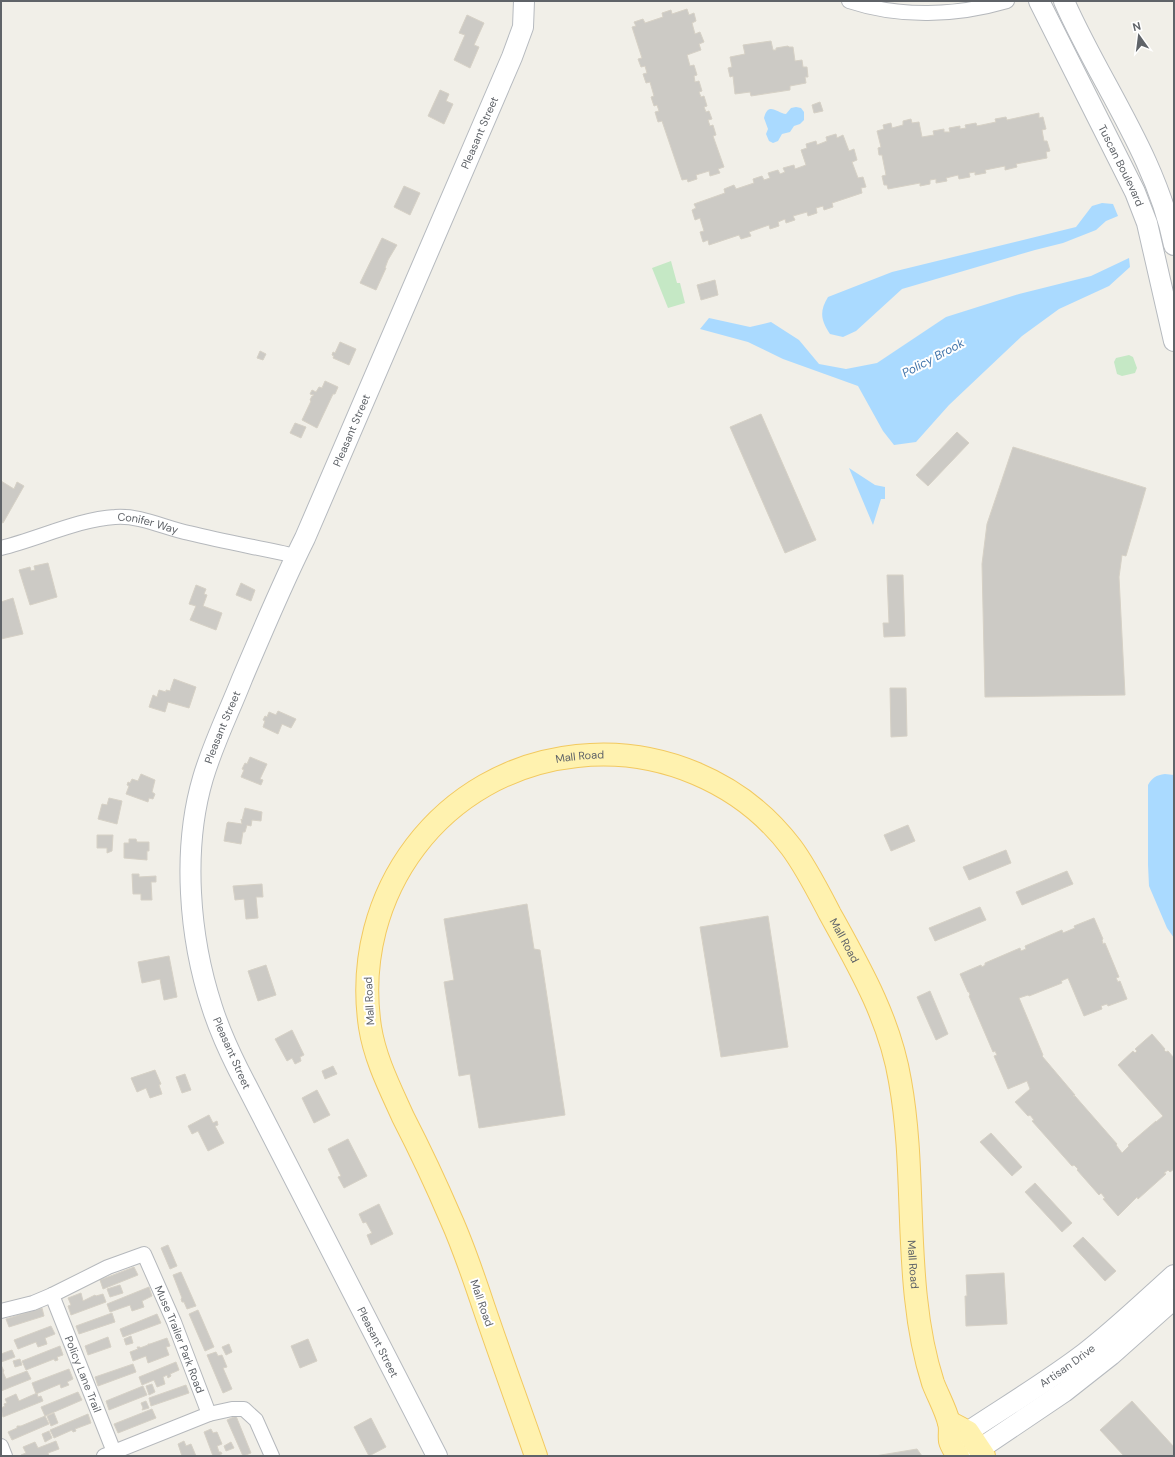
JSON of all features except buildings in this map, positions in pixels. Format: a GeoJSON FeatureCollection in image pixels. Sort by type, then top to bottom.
{"type":"FeatureCollection","features":[{"type":"Feature","properties":{"kind":"main road","name":"Pleasant Street"},"geometry":{"type":"LineString","coordinates":[[437,1456],[224,1039],[212,1008],[196,943],[192,910],[191,844],[195,811],[203,778],[214,747],[252,654],[296,556],[309,531],[518,43],[523,27],[524,1]]}},
{"type":"Feature","properties":{"kind":"main road","name":"Tuscan Boulevard"},"geometry":{"type":"LineString","coordinates":[[1039,1],[1135,192],[1147,223],[1174,341]]}},
{"type":"Feature","properties":{"kind":"main road","name":"Tuscan Boulevard"},"geometry":{"type":"LineString","coordinates":[[1064,1],[1139,147],[1158,190],[1174,245]]}},
{"type":"Feature","properties":{"kind":"main road","name":"Mall Road"},"geometry":{"type":"LineString","coordinates":[[536,1456],[454,1225],[378,1059],[371,1032],[368,1010],[368,972],[374,931],[388,893],[398,872],[410,854],[437,821],[469,794],[506,774],[542,761],[563,757],[609,754],[628,755],[669,763],[707,778],[741,798],[766,820],[794,850],[844,940],[875,1000],[895,1054],[901,1084],[905,1120],[913,1264],[920,1329],[936,1390],[965,1445]]}},
{"type":"Feature","properties":{"kind":"main road","name":"Artisan Drive"},"geometry":{"type":"LineString","coordinates":[[965,1445],[1086,1352],[1174,1275]]}},
{"type":"Feature","properties":{"kind":"main road","name":"Artisan Drive"},"geometry":{"type":"LineString","coordinates":[[965,1445],[1064,1392],[1111,1355],[1174,1299]]}},
{"type":"Feature","properties":{"kind":"street"},"geometry":{"type":"LineString","coordinates":[[849,1],[882,9],[908,13],[931,13],[979,8],[1007,1]]}},
{"type":"Feature","properties":{"kind":"street","name":"Conifer Way"},"geometry":{"type":"LineString","coordinates":[[1,548],[97,519],[116,517],[134,518],[188,533],[296,556]]}},
{"type":"Feature","properties":{"kind":"street","name":"Muse Trailer Park Road"},"geometry":{"type":"LineString","coordinates":[[52,1295],[108,1268],[144,1254],[174,1322],[209,1414]]}},
{"type":"Feature","properties":{"kind":"street"},"geometry":{"type":"LineString","coordinates":[[1,1311],[33,1303],[52,1295]]}},
{"type":"Feature","properties":{"kind":"street","name":"Policy Lane Trail"},"geometry":{"type":"LineString","coordinates":[[52,1295],[109,1454]]}},
{"type":"Feature","properties":{"kind":"street"},"geometry":{"type":"LineString","coordinates":[[109,1454],[209,1414],[232,1409],[244,1410],[256,1420],[272,1456]]}},
{"type":"Feature","properties":{"kind":"street"},"geometry":{"type":"LineString","coordinates":[[1,1446],[5,1456]]}},
{"type":"Feature","properties":{"kind":"green space"},"geometry":{"type":"Polygon","coordinates":[[[671,261],[677,283],[680,283],[685,303],[668,308],[652,268],[671,261]]]}},
{"type":"Feature","properties":{"kind":"green space"},"geometry":{"type":"Polygon","coordinates":[[[1129,355],[1133,357],[1137,368],[1135,373],[1122,376],[1117,374],[1114,362],[1116,358],[1129,355]]]}},
{"type":"Feature","properties":{"kind":"water"},"geometry":{"type":"Polygon","coordinates":[[[791,108],[801,108],[804,112],[804,120],[800,124],[794,126],[790,132],[782,134],[778,141],[773,143],[769,141],[766,134],[768,129],[764,118],[768,110],[773,109],[786,114],[791,108]]]}},
{"type":"Feature","properties":{"kind":"water"},"geometry":{"type":"Polygon","coordinates":[[[1102,203],[1113,204],[1118,216],[1106,221],[1096,230],[1063,243],[902,289],[856,331],[843,337],[830,334],[823,320],[823,307],[828,297],[892,272],[1076,227],[1092,206],[1102,203]]]}},
{"type":"Feature","properties":{"kind":"water","name":"Policy Brook"},"geometry":{"type":"Polygon","coordinates":[[[1129,258],[1130,267],[1109,286],[1059,309],[1022,336],[949,405],[916,442],[894,445],[883,431],[858,386],[783,359],[748,342],[700,329],[709,318],[750,327],[771,322],[799,340],[819,364],[846,369],[877,363],[946,317],[1019,294],[1091,276],[1129,258]]]}},
{"type":"Feature","properties":{"kind":"water"},"geometry":{"type":"Polygon","coordinates":[[[849,468],[875,485],[885,487],[885,499],[881,499],[873,525],[849,468]]]}},
{"type":"Feature","properties":{"kind":"water"},"geometry":{"type":"Polygon","coordinates":[[[1165,774],[1174,775],[1174,938],[1167,928],[1149,886],[1148,785],[1155,777],[1165,774]]]}}]}
